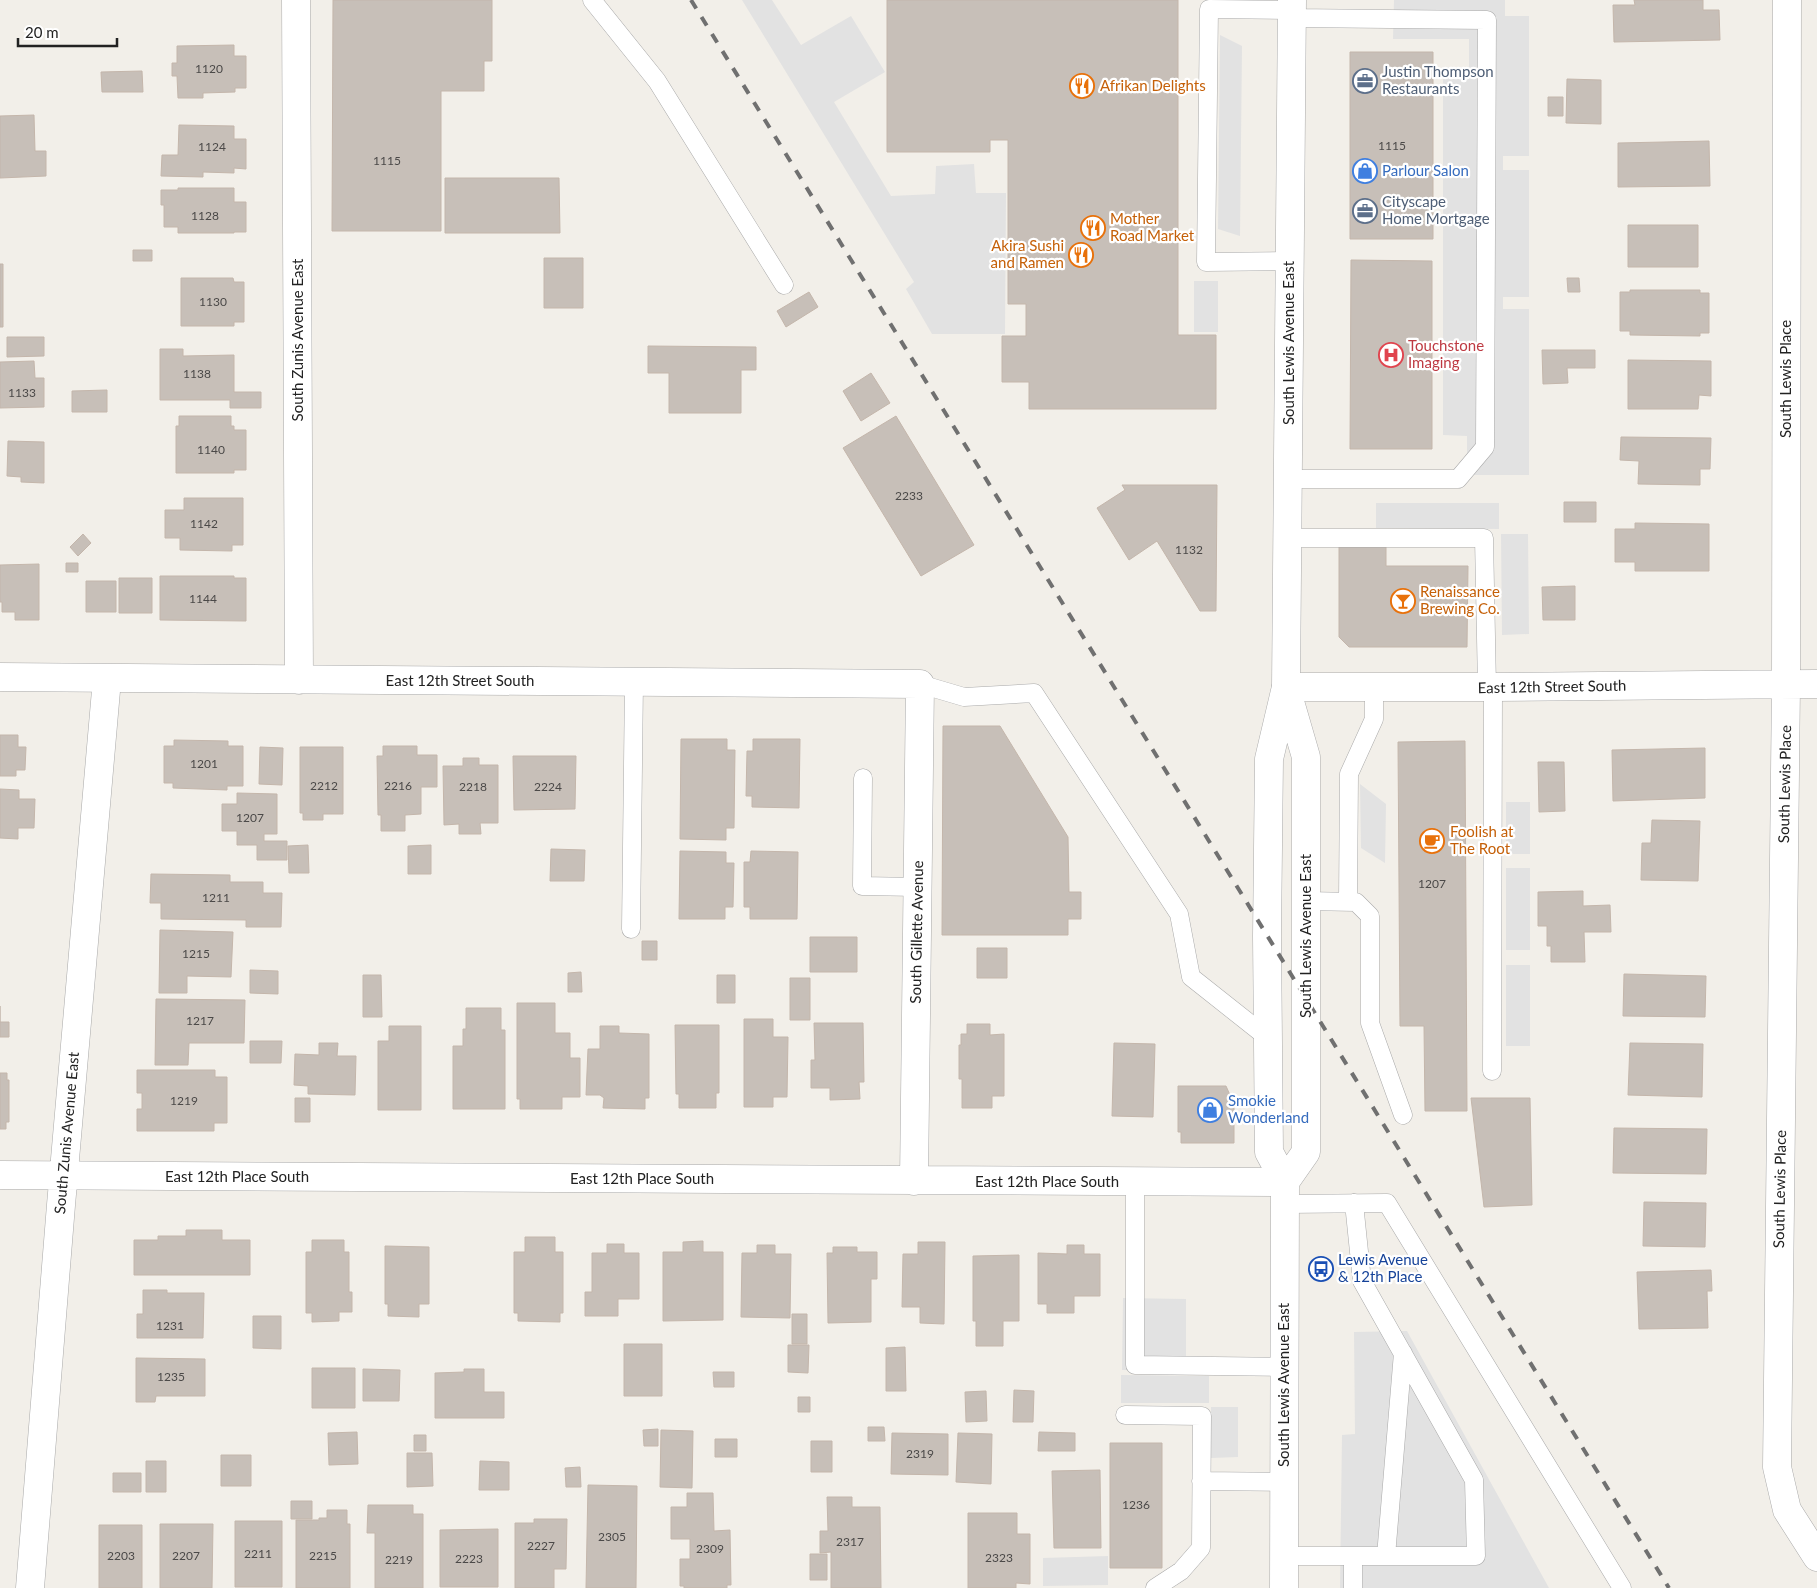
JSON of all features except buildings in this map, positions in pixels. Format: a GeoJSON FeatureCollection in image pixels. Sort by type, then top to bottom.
{"type":"FeatureCollection","features":[{"type":"Feature","properties":{"kind":"street","name":"South Zunis Avenue East"},"geometry":{"type":"LineString","coordinates":[[296,0],[299,680]]}},
{"type":"Feature","properties":{"kind":"street","name":"South Lewis Place"},"geometry":{"type":"LineString","coordinates":[[1787,0],[1786,685],[1777,1467],[1787,1510],[1817,1557]]}},
{"type":"Feature","properties":{"kind":"street","name":"South Lewis Avenue East"},"geometry":{"type":"LineString","coordinates":[[1284,1588],[1285,1193],[1269,1152],[1269,759],[1286,687],[1292,9]]}},
{"type":"Feature","properties":{"kind":"street","name":"East 12th Street South"},"geometry":{"type":"LineString","coordinates":[[0,677],[920,684]]}},
{"type":"Feature","properties":{"kind":"street","name":"South Zunis Avenue East"},"geometry":{"type":"LineString","coordinates":[[30,1588],[107,679]]}},
{"type":"Feature","properties":{"kind":"street","name":"South Gillette Avenue"},"geometry":{"type":"LineString","coordinates":[[914,1181],[920,684]]}},
{"type":"Feature","properties":{"kind":"street","name":"East 12th Street South"},"geometry":{"type":"LineString","coordinates":[[1286,687],[1817,684]]}},
{"type":"Feature","properties":{"kind":"street","name":"South Lewis Avenue East"},"geometry":{"type":"LineString","coordinates":[[1285,1193],[1306,1152],[1306,757],[1286,687]]}},
{"type":"Feature","properties":{"kind":"street","name":"East 12th Place South"},"geometry":{"type":"LineString","coordinates":[[0,1175],[1135,1182],[1285,1193]]}},
{"type":"Feature","properties":{"kind":"lane"},"geometry":{"type":"LineString","coordinates":[[592,0],[657,81],[784,285]]}},
{"type":"Feature","properties":{"kind":"lane"},"geometry":{"type":"LineString","coordinates":[[1288,479],[1458,479],[1485,448],[1487,20],[1292,9],[1209,9],[1206,262],[1290,261]]}},
{"type":"Feature","properties":{"kind":"lane"},"geometry":{"type":"LineString","coordinates":[[1288,538],[1484,538],[1490,687],[1492,1071]]}},
{"type":"Feature","properties":{"kind":"lane"},"geometry":{"type":"LineString","coordinates":[[631,930],[634,682]]}},
{"type":"Feature","properties":{"kind":"lane"},"geometry":{"type":"LineString","coordinates":[[920,684],[964,697],[1034,693],[1179,914],[1191,977],[1268,1038]]}},
{"type":"Feature","properties":{"kind":"lane"},"geometry":{"type":"LineString","coordinates":[[1348,902],[1349,774],[1374,718],[1374,687]]}},
{"type":"Feature","properties":{"kind":"lane"},"geometry":{"type":"LineString","coordinates":[[863,778],[862,886],[918,887]]}},
{"type":"Feature","properties":{"kind":"lane"},"geometry":{"type":"LineString","coordinates":[[1306,900],[1356,902],[1370,916],[1370,1023],[1403,1115]]}},
{"type":"Feature","properties":{"kind":"lane"},"geometry":{"type":"LineString","coordinates":[[1135,1182],[1135,1365],[1284,1367]]}},
{"type":"Feature","properties":{"kind":"lane"},"geometry":{"type":"LineString","coordinates":[[1285,1193],[1354,1203],[1387,1203],[1622,1588]]}},
{"type":"Feature","properties":{"kind":"lane"},"geometry":{"type":"LineString","coordinates":[[1284,1556],[1476,1556],[1474,1480],[1362,1281],[1354,1203]]}},
{"type":"Feature","properties":{"kind":"lane"},"geometry":{"type":"LineString","coordinates":[[1386,1556],[1403,1353]]}},
{"type":"Feature","properties":{"kind":"lane"},"geometry":{"type":"LineString","coordinates":[[1125,1415],[1202,1416],[1201,1548],[1181,1571],[1155,1588]]}},
{"type":"Feature","properties":{"kind":"lane"},"geometry":{"type":"LineString","coordinates":[[1201,1481],[1284,1482]]}},
{"type":"Feature","properties":{"kind":"lane"},"geometry":{"type":"LineString","coordinates":[[1353,1556],[1353,1588]]}},
{"type":"Feature","properties":{"kind":"shaded area"},"geometry":{"type":"Polygon","coordinates":[[[742,0],[772,0],[801,45],[851,16],[885,72],[834,102],[891,196],[935,194],[936,166],[974,164],[976,193],[1006,193],[1005,334],[932,334],[906,289],[914,282],[742,0]]]}},
{"type":"Feature","properties":{"kind":"shaded area"},"geometry":{"type":"Polygon","coordinates":[[[1394,0],[1505,0],[1505,16],[1529,16],[1529,156],[1503,156],[1503,170],[1529,170],[1529,297],[1503,297],[1503,309],[1529,309],[1529,475],[1467,475],[1467,436],[1443,435],[1443,67],[1469,67],[1469,39],[1393,39],[1394,0]]]}},
{"type":"Feature","properties":{"kind":"shaded area"},"geometry":{"type":"Polygon","coordinates":[[[1220,35],[1242,46],[1240,236],[1218,229],[1220,35]]]}},
{"type":"Feature","properties":{"kind":"shaded area"},"geometry":{"type":"Polygon","coordinates":[[[1194,281],[1218,281],[1218,332],[1194,332],[1194,281]]]}},
{"type":"Feature","properties":{"kind":"shaded area"},"geometry":{"type":"Polygon","coordinates":[[[1376,503],[1499,503],[1499,529],[1376,528],[1376,503]]]}},
{"type":"Feature","properties":{"kind":"shaded area"},"geometry":{"type":"Polygon","coordinates":[[[1501,534],[1528,534],[1529,634],[1502,635],[1501,534]]]}},
{"type":"Feature","properties":{"kind":"shaded area"},"geometry":{"type":"Polygon","coordinates":[[[1360,784],[1386,804],[1385,863],[1361,848],[1360,784]]]}},
{"type":"Feature","properties":{"kind":"shaded area"},"geometry":{"type":"Polygon","coordinates":[[[1506,802],[1530,802],[1530,854],[1506,854],[1506,802]]]}},
{"type":"Feature","properties":{"kind":"shaded area"},"geometry":{"type":"Polygon","coordinates":[[[1506,868],[1530,868],[1530,950],[1506,950],[1506,868]]]}},
{"type":"Feature","properties":{"kind":"shaded area"},"geometry":{"type":"Polygon","coordinates":[[[1506,965],[1530,965],[1530,1046],[1506,1046],[1506,965]]]}},
{"type":"Feature","properties":{"kind":"shaded area"},"geometry":{"type":"Polygon","coordinates":[[[1123,1298],[1186,1299],[1186,1371],[1122,1370],[1123,1298]]]}},
{"type":"Feature","properties":{"kind":"shaded area"},"geometry":{"type":"Polygon","coordinates":[[[1407,1331],[1549,1588],[1340,1588],[1342,1435],[1355,1434],[1354,1332],[1407,1331]]]}},
{"type":"Feature","properties":{"kind":"shaded area"},"geometry":{"type":"Polygon","coordinates":[[[1121,1375],[1209,1376],[1209,1403],[1121,1403],[1121,1375]]]}},
{"type":"Feature","properties":{"kind":"shaded area"},"geometry":{"type":"Polygon","coordinates":[[[1211,1407],[1238,1407],[1238,1457],[1211,1458],[1211,1407]]]}},
{"type":"Feature","properties":{"kind":"shaded area"},"geometry":{"type":"Polygon","coordinates":[[[1108,1556],[1108,1585],[1043,1586],[1043,1558],[1108,1556]]]}},
{"type":"Feature","properties":{"kind":"railway"},"geometry":{"type":"LineString","coordinates":[[691,0],[1669,1588]]}},
{"type":"Feature","properties":{"kind":"place","name":"Justin Thompson Restaurants"},"geometry":{"type":"Point","coordinates":[1365,81]}},
{"type":"Feature","properties":{"kind":"place","name":"Afrikan Delights"},"geometry":{"type":"Point","coordinates":[1082,86]}},
{"type":"Feature","properties":{"kind":"place","name":"Parlour Salon"},"geometry":{"type":"Point","coordinates":[1365,171]}},
{"type":"Feature","properties":{"kind":"place","name":"Cityscape Home Mortgage"},"geometry":{"type":"Point","coordinates":[1365,211]}},
{"type":"Feature","properties":{"kind":"place","name":"Mother Road Market"},"geometry":{"type":"Point","coordinates":[1093,228]}},
{"type":"Feature","properties":{"kind":"place","name":"Akira Sushi and Ramen"},"geometry":{"type":"Point","coordinates":[1081,255]}},
{"type":"Feature","properties":{"kind":"place","name":"Touchstone Imaging"},"geometry":{"type":"Point","coordinates":[1391,355]}},
{"type":"Feature","properties":{"kind":"place","name":"Renaissance Brewing Co."},"geometry":{"type":"Point","coordinates":[1403,601]}},
{"type":"Feature","properties":{"kind":"place","name":"Foolish at The Root"},"geometry":{"type":"Point","coordinates":[1432,841]}},
{"type":"Feature","properties":{"kind":"place","name":"Smokie Wonderland"},"geometry":{"type":"Point","coordinates":[1210,1110]}},
{"type":"Feature","properties":{"kind":"place","name":"Lewis Avenue & 12th Place"},"geometry":{"type":"Point","coordinates":[1321,1269]}}]}
